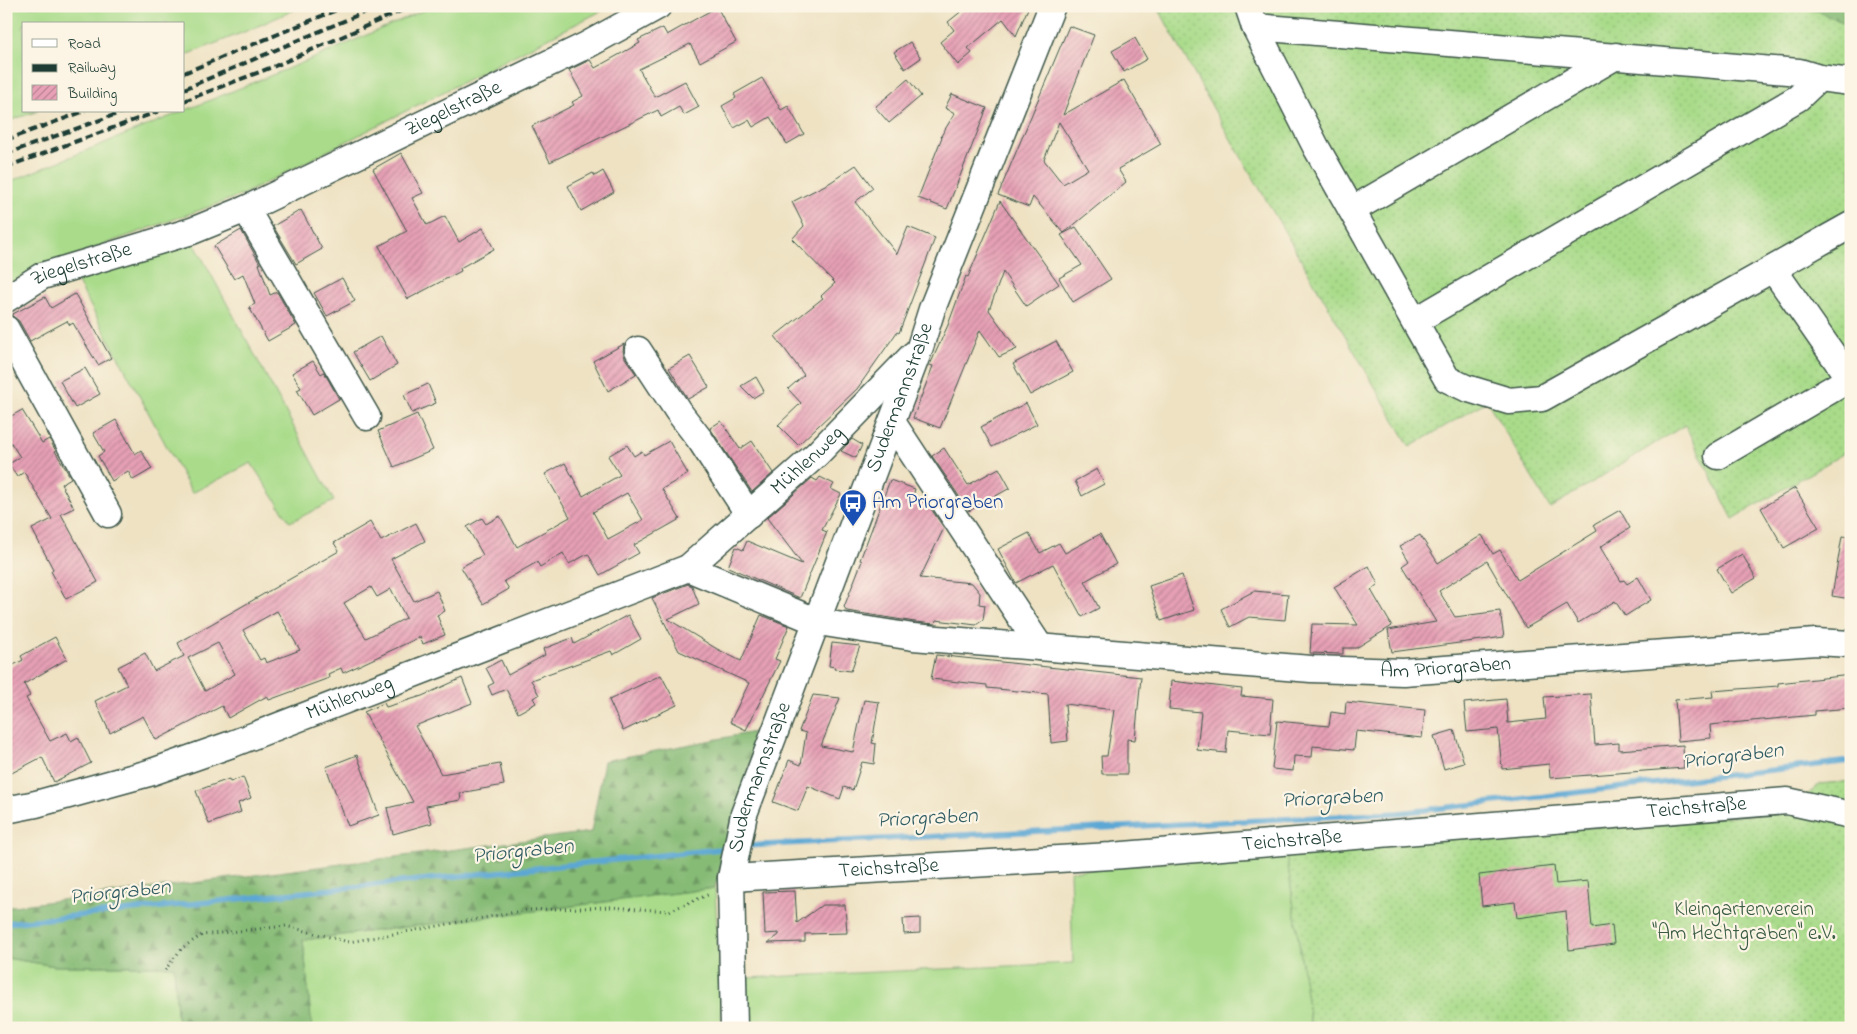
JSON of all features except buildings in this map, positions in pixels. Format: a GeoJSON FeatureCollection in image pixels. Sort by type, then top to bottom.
{"type":"FeatureCollection","features":[{"type":"Feature","properties":{"kind":"street","name":"Ziegelstraße"},"geometry":{"type":"LineString","coordinates":[[6,299],[42,276],[192,231],[246,209],[587,45],[658,6]]}},
{"type":"Feature","properties":{"kind":"street","name":"Sudermannstraße"},"geometry":{"type":"LineString","coordinates":[[734,1028],[732,882],[744,814],[818,622],[920,347],[932,309],[1052,6]]}},
{"type":"Feature","properties":{"kind":"street"},"geometry":{"type":"LineString","coordinates":[[1252,17],[1616,56],[1799,72],[1818,78],[1851,82]]}},
{"type":"Feature","properties":{"kind":"street"},"geometry":{"type":"LineString","coordinates":[[1252,17],[1316,147],[1447,379],[1466,388],[1509,401],[1542,398],[1851,225]]}},
{"type":"Feature","properties":{"kind":"street"},"geometry":{"type":"LineString","coordinates":[[1352,210],[1616,56]]}},
{"type":"Feature","properties":{"kind":"street"},"geometry":{"type":"LineString","coordinates":[[1415,321],[1798,98],[1818,78]]}},
{"type":"Feature","properties":{"kind":"street"},"geometry":{"type":"LineString","coordinates":[[246,209],[367,417]]}},
{"type":"Feature","properties":{"kind":"street"},"geometry":{"type":"LineString","coordinates":[[1718,456],[1850,379],[1773,269]]}},
{"type":"Feature","properties":{"kind":"street"},"geometry":{"type":"LineString","coordinates":[[6,329],[108,514]]}},
{"type":"Feature","properties":{"kind":"street","name":"Mühlenweg"},"geometry":{"type":"LineString","coordinates":[[6,810],[36,804],[150,773],[232,744],[688,568],[817,454],[920,347]]}},
{"type":"Feature","properties":{"kind":"street"},"geometry":{"type":"LineString","coordinates":[[638,350],[749,515]]}},
{"type":"Feature","properties":{"kind":"street"},"geometry":{"type":"LineString","coordinates":[[892,422],[1040,647]]}},
{"type":"Feature","properties":{"kind":"street"},"geometry":{"type":"LineString","coordinates":[[688,568],[818,622]]}},
{"type":"Feature","properties":{"kind":"street","name":"Am Priorgraben"},"geometry":{"type":"LineString","coordinates":[[818,622],[913,637],[1311,669],[1404,672],[1816,642],[1851,644]]}},
{"type":"Feature","properties":{"kind":"street","name":"Teichstraße"},"geometry":{"type":"LineString","coordinates":[[732,882],[1111,856],[1787,801],[1851,815]]}},
{"type":"Feature","properties":{"kind":"path"},"geometry":{"type":"LineString","coordinates":[[165,970],[182,948],[202,935],[286,926],[349,942],[527,910],[610,907],[669,911],[732,882]]}},
{"type":"Feature","properties":{"kind":"green space"},"geometry":{"type":"Polygon","coordinates":[[[6,6],[303,6],[185,56],[185,22],[22,22],[22,112],[35,112],[6,122],[6,6]]]}},
{"type":"Feature","properties":{"kind":"green space"},"geometry":{"type":"Polygon","coordinates":[[[433,6],[611,6],[242,195],[41,267],[6,285],[6,183],[185,112],[185,110],[319,56],[433,6]]]}},
{"type":"Feature","properties":{"kind":"green space"},"geometry":{"type":"Polygon","coordinates":[[[1157,6],[1805,6],[1851,26],[1851,449],[1733,519],[1685,425],[1550,508],[1487,401],[1410,447],[1218,117],[1157,6]]]}},
{"type":"Feature","properties":{"kind":"green space"},"geometry":{"type":"Polygon","coordinates":[[[1805,6],[1851,6],[1851,26],[1805,6]]]}},
{"type":"Feature","properties":{"kind":"green space"},"geometry":{"type":"Polygon","coordinates":[[[193,241],[334,501],[290,522],[251,463],[192,493],[77,281],[193,241]]]}},
{"type":"Feature","properties":{"kind":"green space"},"geometry":{"type":"Polygon","coordinates":[[[759,731],[715,888],[303,940],[312,1028],[178,1028],[174,966],[55,966],[6,958],[6,907],[591,832],[604,761],[759,731]]]}},
{"type":"Feature","properties":{"kind":"green space","name":"Kleingartenverein \"Am Hechtgraben\" e.V."},"geometry":{"type":"Polygon","coordinates":[[[1851,781],[1851,1027],[1311,1028],[1286,851],[1787,812],[1820,784],[1851,781]]]}},
{"type":"Feature","properties":{"kind":"green space"},"geometry":{"type":"Polygon","coordinates":[[[1286,851],[1311,1028],[748,1028],[746,978],[1073,963],[1070,871],[1286,851]]]}},
{"type":"Feature","properties":{"kind":"green space"},"geometry":{"type":"Polygon","coordinates":[[[715,888],[722,1028],[312,1028],[303,940],[715,888]]]}},
{"type":"Feature","properties":{"kind":"green space"},"geometry":{"type":"Polygon","coordinates":[[[6,958],[55,966],[174,966],[178,1028],[6,1028],[6,958]]]}},
{"type":"Feature","properties":{"kind":"waterway","name":"Priorgraben"},"geometry":{"type":"LineString","coordinates":[[744,846],[1399,813],[1851,761]]}},
{"type":"Feature","properties":{"kind":"waterway","name":"Priorgraben"},"geometry":{"type":"LineString","coordinates":[[6,923],[730,848]]}},
{"type":"Feature","properties":{"kind":"railway"},"geometry":{"type":"LineString","coordinates":[[185,73],[346,6]]}},
{"type":"Feature","properties":{"kind":"railway"},"geometry":{"type":"LineString","coordinates":[[185,89],[379,6]]}},
{"type":"Feature","properties":{"kind":"railway"},"geometry":{"type":"LineString","coordinates":[[185,101],[275,66],[412,6]]}},
{"type":"Feature","properties":{"kind":"railway"},"geometry":{"type":"LineString","coordinates":[[6,140],[82,112]]}},
{"type":"Feature","properties":{"kind":"railway"},"geometry":{"type":"LineString","coordinates":[[6,154],[122,112]]}},
{"type":"Feature","properties":{"kind":"railway"},"geometry":{"type":"LineString","coordinates":[[6,167],[156,112]]}},
{"type":"Feature","properties":{"kind":"place","name":"Am Priorgraben"},"geometry":{"type":"Point","coordinates":[853,527]}}]}
